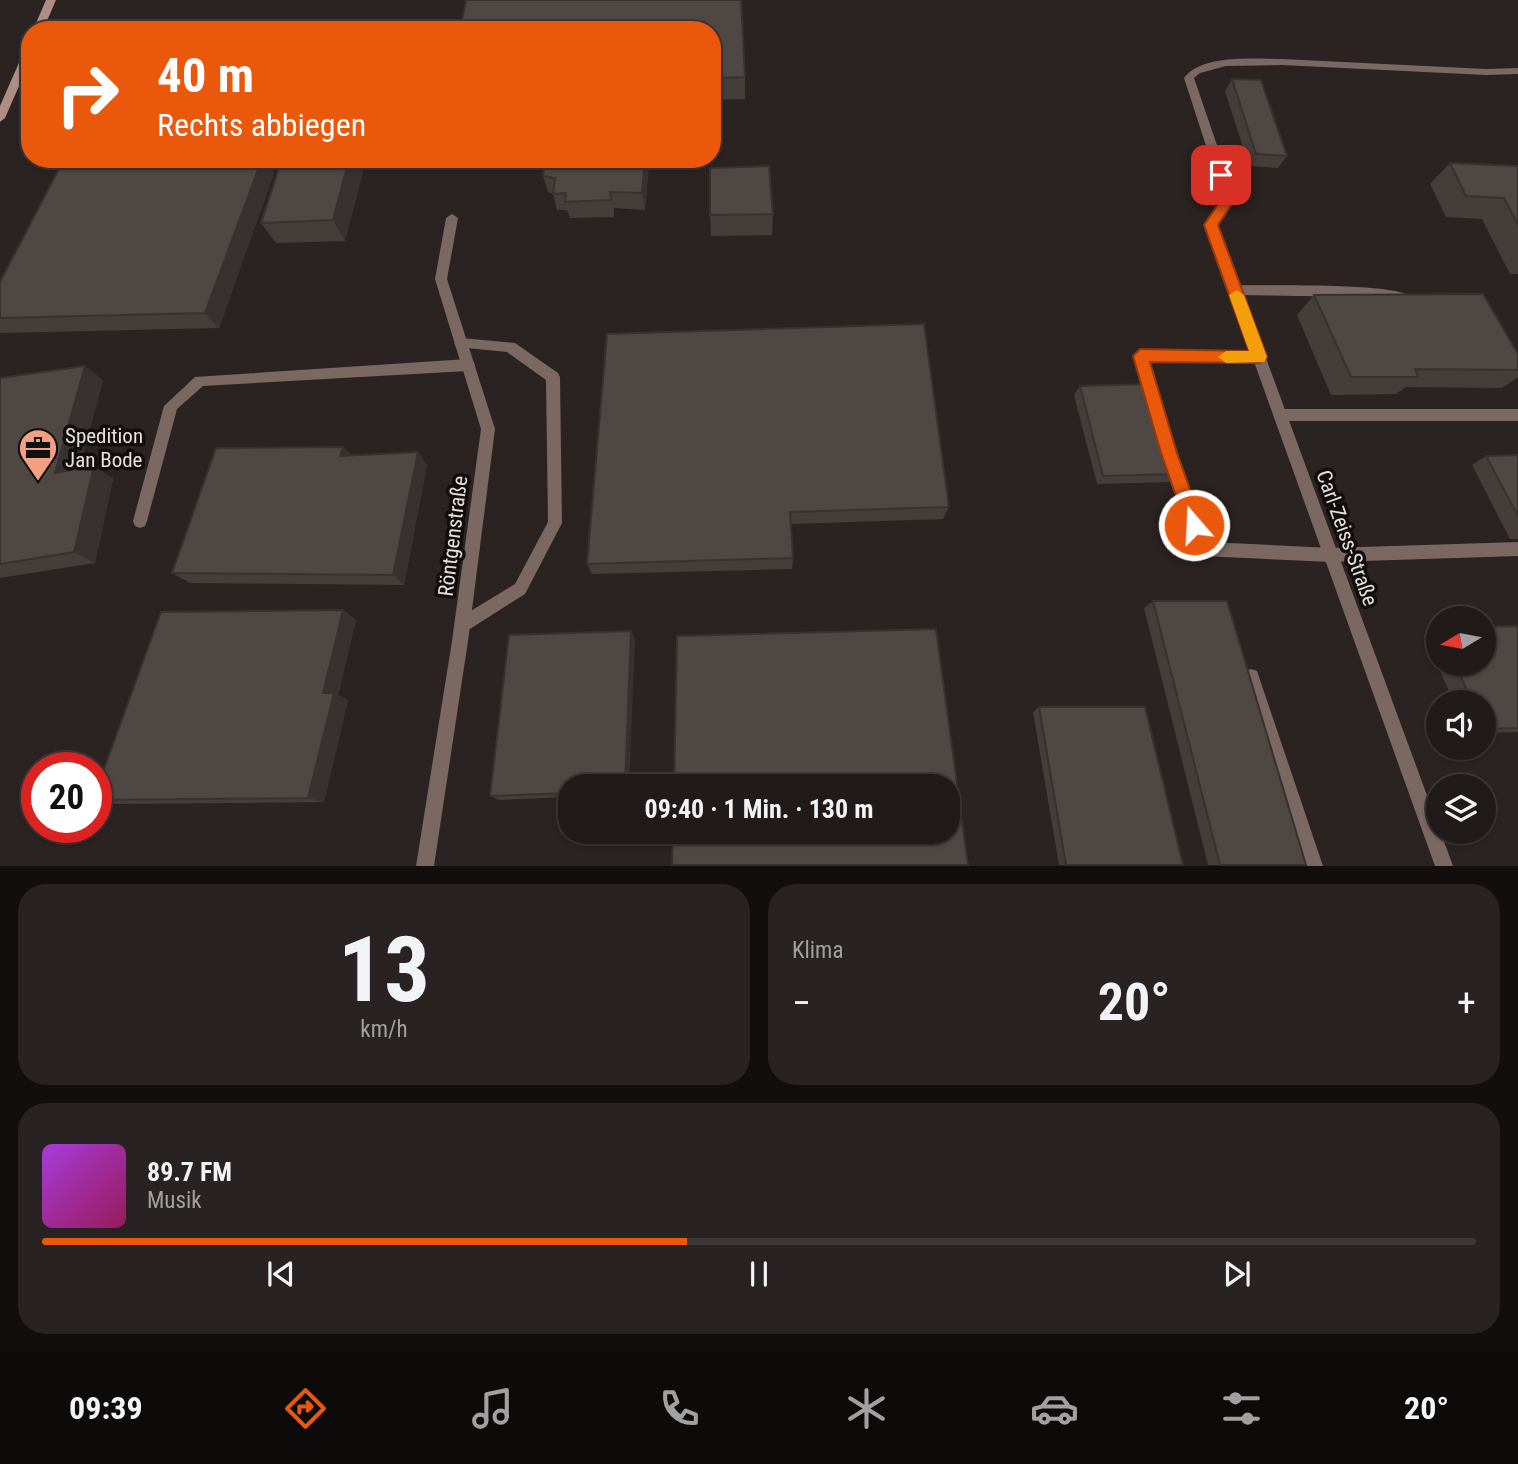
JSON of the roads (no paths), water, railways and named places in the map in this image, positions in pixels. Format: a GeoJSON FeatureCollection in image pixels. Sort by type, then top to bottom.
{"type":"FeatureCollection","features":[{"type":"Feature","properties":{"kind":"main road"},"geometry":{"type":"LineString","coordinates":[[42,21],[51,0]]}},
{"type":"Feature","properties":{"kind":"main road"},"geometry":{"type":"LineString","coordinates":[[0,118],[21,70]]}},
{"type":"Feature","properties":{"kind":"street","name":"Carl-Zeiss-Straße"},"geometry":{"type":"LineString","coordinates":[[1444,866],[1211,225],[1229,198],[1189,78],[1196,70],[1226,63],[1282,62],[1486,72],[1518,71]]}},
{"type":"Feature","properties":{"kind":"street","name":"Röntgenstraße"},"geometry":{"type":"LineString","coordinates":[[425,866],[462,626],[488,429],[441,279],[452,218]]}},
{"type":"Feature","properties":{"kind":"street"},"geometry":{"type":"LineString","coordinates":[[1235,290],[1363,292],[1415,298]]}},
{"type":"Feature","properties":{"kind":"street"},"geometry":{"type":"LineString","coordinates":[[461,343],[510,347],[553,377],[555,523],[520,589],[462,626]]}},
{"type":"Feature","properties":{"kind":"street"},"geometry":{"type":"LineString","coordinates":[[1158,417],[1140,356],[1259,357]]}},
{"type":"Feature","properties":{"kind":"street"},"geometry":{"type":"LineString","coordinates":[[140,521],[171,406],[200,381],[468,365]]}},
{"type":"Feature","properties":{"kind":"street"},"geometry":{"type":"LineString","coordinates":[[1280,415],[1518,415]]}},
{"type":"Feature","properties":{"kind":"street"},"geometry":{"type":"LineString","coordinates":[[1166,441],[1203,549],[1331,555],[1518,549]]}},
{"type":"Feature","properties":{"kind":"street"},"geometry":{"type":"LineString","coordinates":[[1251,677],[1314,866]]}},
{"type":"Feature","properties":{"kind":"place","name":"Spedition Jan Bode"},"geometry":{"type":"Point","coordinates":[38,482]}}]}
